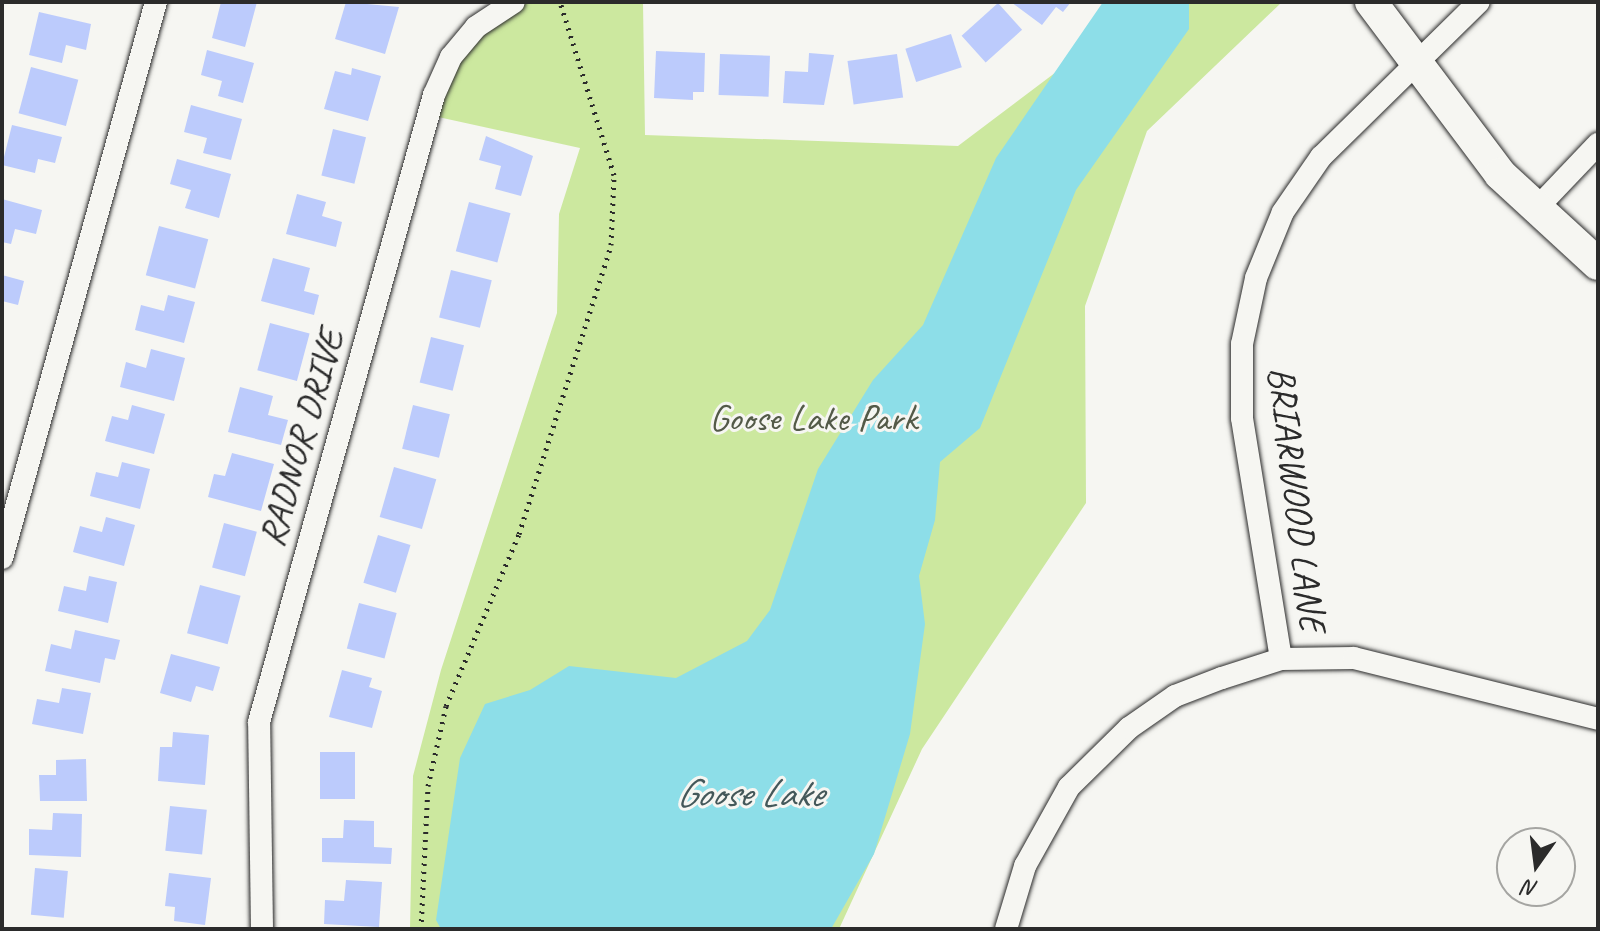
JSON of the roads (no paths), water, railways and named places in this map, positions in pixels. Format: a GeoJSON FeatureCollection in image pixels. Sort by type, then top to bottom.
{"type":"FeatureCollection","features":[{"type":"Feature","properties":{"kind":"street"},"geometry":{"type":"LineString","coordinates":[[2,558],[156,2]]}},
{"type":"Feature","properties":{"kind":"street","name":"RADNOR DRIVE"},"geometry":{"type":"LineString","coordinates":[[262,929],[259,722],[434,95],[451,57],[476,27],[514,2]]}},
{"type":"Feature","properties":{"kind":"street"},"geometry":{"type":"LineString","coordinates":[[1371,2],[1418,68],[1536,209],[1598,264]]}},
{"type":"Feature","properties":{"kind":"street","name":"BRIARWOOD LANE"},"geometry":{"type":"LineString","coordinates":[[1281,659],[1242,418],[1248,306],[1272,236],[1306,177],[1351,126],[1418,68],[1479,2]]}},
{"type":"Feature","properties":{"kind":"street"},"geometry":{"type":"LineString","coordinates":[[1536,209],[1598,144]]}},
{"type":"Feature","properties":{"kind":"street"},"geometry":{"type":"LineString","coordinates":[[1006,929],[1044,826],[1110,742],[1175,696],[1281,659],[1397,664],[1598,719]]}},
{"type":"Feature","properties":{"kind":"water","name":"Goose Lake"},"geometry":{"type":"Polygon","coordinates":[[[1103,2],[1189,2],[1189,29],[1076,190],[980,428],[940,462],[935,520],[919,576],[925,624],[910,734],[874,854],[831,929],[441,929],[436,920],[460,758],[485,704],[530,690],[569,666],[676,678],[747,641],[770,610],[818,469],[873,380],[923,325],[996,158],[1103,2]]]}},
{"type":"Feature","properties":{"kind":"park label","name":"Goose Lake Park"},"geometry":{"type":"Point","coordinates":[813,418]}}]}
